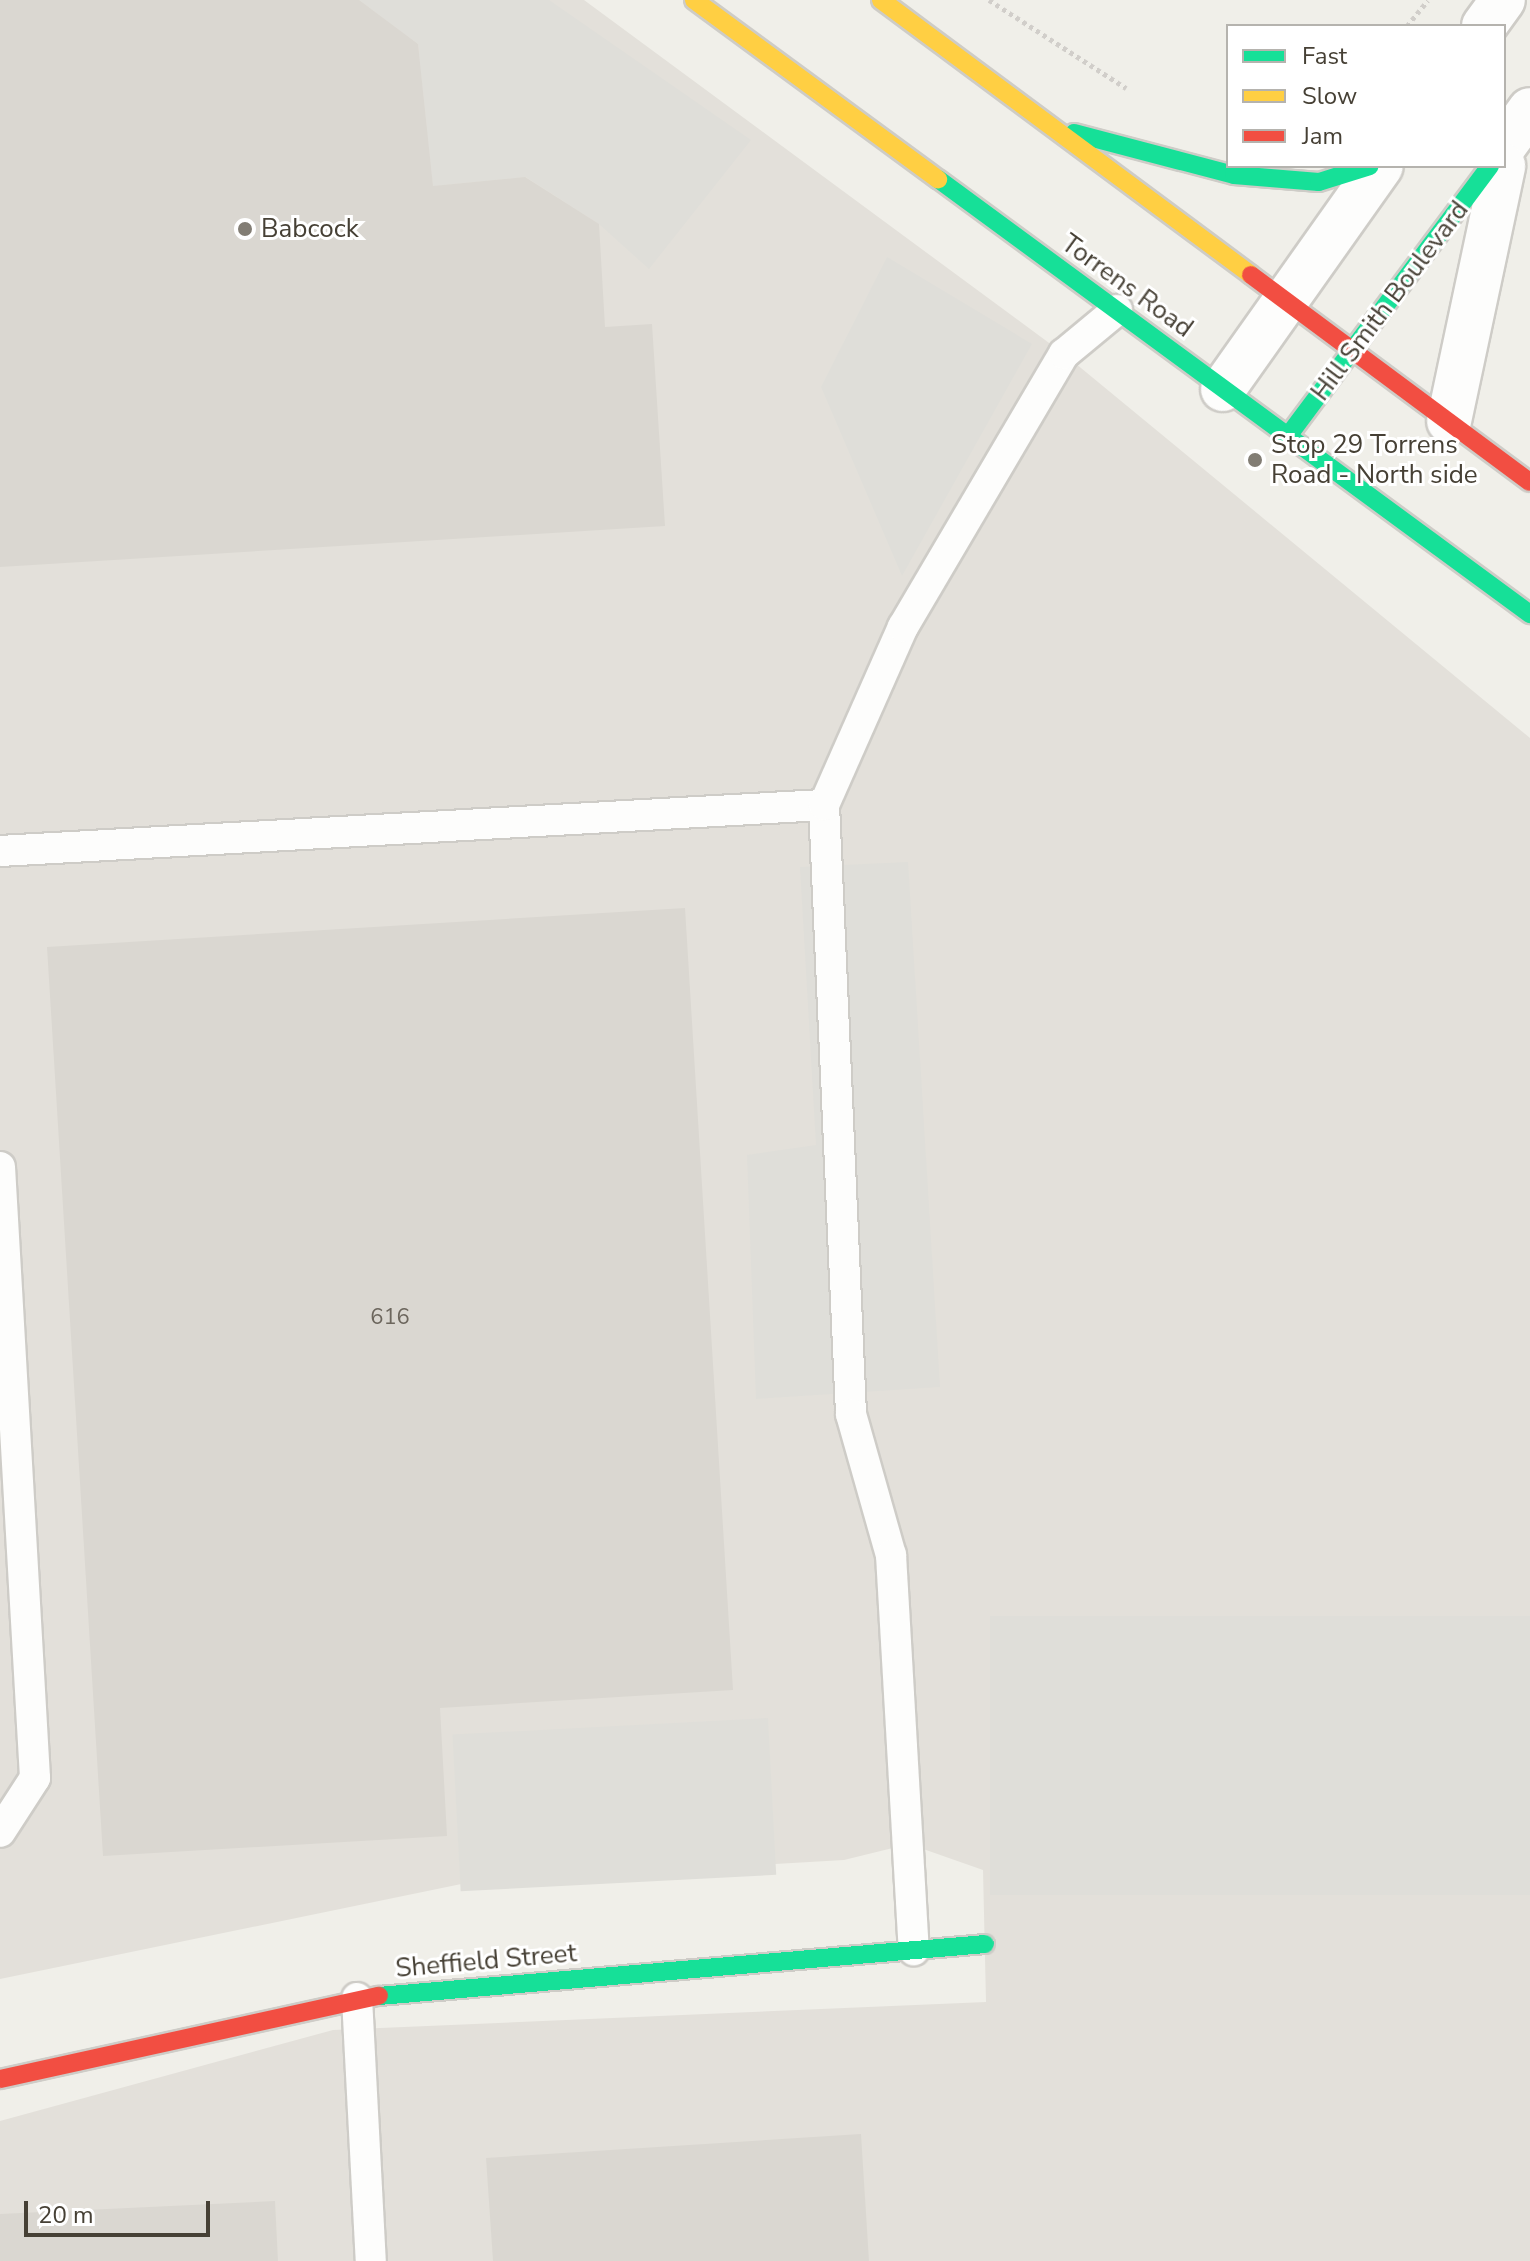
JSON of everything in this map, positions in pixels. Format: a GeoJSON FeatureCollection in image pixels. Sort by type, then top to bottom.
{"type":"FeatureCollection","features":[{"type":"Feature","properties":{"kind":"main road","name":"Torrens Road"},"geometry":{"type":"LineString","coordinates":[[694,0],[1530,614]]}},
{"type":"Feature","properties":{"kind":"main road"},"geometry":{"type":"LineString","coordinates":[[881,0],[1530,482]]}},
{"type":"Feature","properties":{"kind":"main road"},"geometry":{"type":"LineString","coordinates":[[1052,128],[1234,175],[1319,182],[1364,168]]}},
{"type":"Feature","properties":{"kind":"main road","name":"Hill Smith Boulevard"},"geometry":{"type":"LineString","coordinates":[[1288,436],[1356,352],[1491,168]]}},
{"type":"Feature","properties":{"kind":"main road","name":"Sheffield Street"},"geometry":{"type":"LineString","coordinates":[[0,2079],[357,1998],[985,1944]]}},
{"type":"Feature","properties":{"kind":"street"},"geometry":{"type":"LineString","coordinates":[[1485,24],[1503,0]]}},
{"type":"Feature","properties":{"kind":"street"},"geometry":{"type":"LineString","coordinates":[[1223,389],[1380,168]]}},
{"type":"Feature","properties":{"kind":"street","name":"Hill Smith Boulevard"},"geometry":{"type":"LineString","coordinates":[[1449,421],[1502,168]]}},
{"type":"Feature","properties":{"kind":"lane"},"geometry":{"type":"LineString","coordinates":[[914,1950],[891,1555],[851,1414],[824,805],[903,627],[1064,354],[1117,310]]}},
{"type":"Feature","properties":{"kind":"lane"},"geometry":{"type":"LineString","coordinates":[[0,851],[824,805]]}},
{"type":"Feature","properties":{"kind":"lane"},"geometry":{"type":"LineString","coordinates":[[0,1167],[35,1778],[0,1832]]}},
{"type":"Feature","properties":{"kind":"lane"},"geometry":{"type":"LineString","coordinates":[[357,1998],[371,2261]]}},
{"type":"Feature","properties":{"kind":"path"},"geometry":{"type":"LineString","coordinates":[[989,0],[1130,89]]}},
{"type":"Feature","properties":{"kind":"path"},"geometry":{"type":"LineString","coordinates":[[1409,24],[1428,0]]}},
{"type":"Feature","properties":{"kind":"shaded area"},"geometry":{"type":"Polygon","coordinates":[[[0,0],[584,0],[1064,354],[1530,738],[1530,2261],[0,2261],[0,2121],[333,2030],[986,2002],[983,1870],[909,1844],[844,1860],[471,1882],[0,1979],[0,0]]]}},
{"type":"Feature","properties":{"kind":"shaded area"},"geometry":{"type":"Polygon","coordinates":[[[359,0],[549,0],[751,140],[649,269],[599,224],[526,177],[433,186],[418,44],[359,0]]]}},
{"type":"Feature","properties":{"kind":"shaded area"},"geometry":{"type":"Polygon","coordinates":[[[887,257],[1032,344],[902,576],[821,387],[887,257]]]}},
{"type":"Feature","properties":{"kind":"shaded area"},"geometry":{"type":"Polygon","coordinates":[[[908,862],[940,1387],[756,1399],[747,1155],[816,1145],[800,867],[908,862]]]}},
{"type":"Feature","properties":{"kind":"shaded area"},"geometry":{"type":"Polygon","coordinates":[[[990,1616],[1530,1616],[1530,1895],[990,1895],[990,1616]]]}},
{"type":"Feature","properties":{"kind":"shaded area"},"geometry":{"type":"Polygon","coordinates":[[[768,1718],[776,1875],[461,1891],[452,1735],[768,1718]]]}},
{"type":"Feature","properties":{"kind":"building"},"geometry":{"type":"Polygon","coordinates":[[[0,0],[359,0],[418,44],[433,186],[525,177],[599,224],[605,327],[652,324],[665,526],[0,567],[0,0]]]}},
{"type":"Feature","properties":{"kind":"building"},"geometry":{"type":"Polygon","coordinates":[[[685,908],[733,1690],[440,1708],[447,1836],[103,1856],[47,947],[685,908]]]}},
{"type":"Feature","properties":{"kind":"building"},"geometry":{"type":"Polygon","coordinates":[[[861,2134],[869,2261],[493,2261],[486,2158],[861,2134]]]}},
{"type":"Feature","properties":{"kind":"building"},"geometry":{"type":"Polygon","coordinates":[[[275,2201],[278,2261],[0,2261],[0,2214],[275,2201]]]}},
{"type":"Feature","properties":{"kind":"traffic: fast"},"geometry":{"type":"LineString","coordinates":[[1074,133],[1234,175],[1319,182],[1364,168]]}},
{"type":"Feature","properties":{"kind":"traffic: fast"},"geometry":{"type":"LineString","coordinates":[[1288,436],[1489,168]]}},
{"type":"Feature","properties":{"kind":"traffic: fast"},"geometry":{"type":"LineString","coordinates":[[938,179],[1530,614]]}},
{"type":"Feature","properties":{"kind":"traffic: fast"},"geometry":{"type":"LineString","coordinates":[[379,1996],[985,1944]]}},
{"type":"Feature","properties":{"kind":"traffic: slow"},"geometry":{"type":"LineString","coordinates":[[694,0],[938,179]]}},
{"type":"Feature","properties":{"kind":"traffic: slow"},"geometry":{"type":"LineString","coordinates":[[881,0],[1251,275]]}},
{"type":"Feature","properties":{"kind":"traffic: jam"},"geometry":{"type":"LineString","coordinates":[[1251,275],[1530,482]]}},
{"type":"Feature","properties":{"kind":"traffic: jam"},"geometry":{"type":"LineString","coordinates":[[0,2079],[379,1996]]}},
{"type":"Feature","properties":{"kind":"place","name":"Babcock"},"geometry":{"type":"Point","coordinates":[245,229]}},
{"type":"Feature","properties":{"kind":"place","name":"Stop 29 Torrens Road - North side"},"geometry":{"type":"Point","coordinates":[1255,460]}}]}
